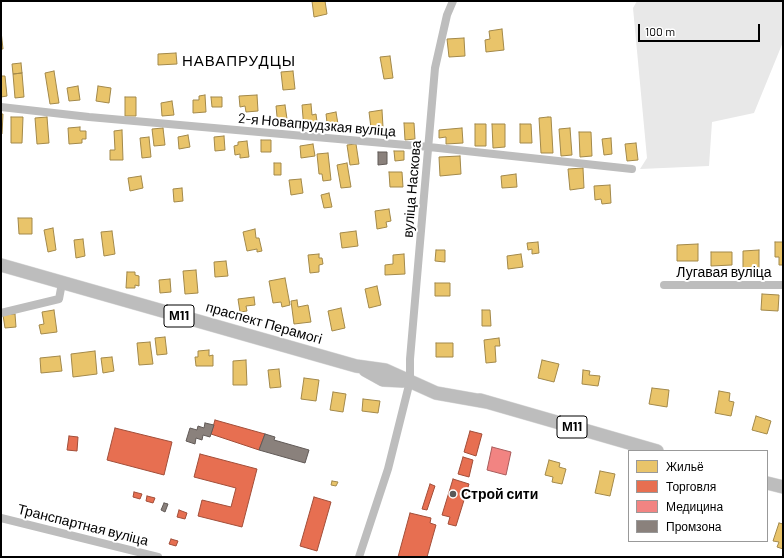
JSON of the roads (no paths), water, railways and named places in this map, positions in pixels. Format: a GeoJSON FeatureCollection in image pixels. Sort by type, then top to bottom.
{"type":"FeatureCollection","features":[{"type":"Feature","properties":{"kind":"main road","name":"праспект Перамогі"},"geometry":{"type":"LineString","coordinates":[[1,265],[356,366],[385,370],[410,381],[438,384],[487,402],[654,450]]}},
{"type":"Feature","properties":{"kind":"main road"},"geometry":{"type":"LineString","coordinates":[[768,483],[783,487]]}},
{"type":"Feature","properties":{"kind":"street","name":"вуліца Наскова"},"geometry":{"type":"LineString","coordinates":[[358,557],[388,470],[410,381],[410,360],[435,68],[447,15],[452,1]]}},
{"type":"Feature","properties":{"kind":"street","name":"2-я Новапрудзкая вуліца"},"geometry":{"type":"LineString","coordinates":[[1,107],[89,117],[429,147],[632,169]]}},
{"type":"Feature","properties":{"kind":"street"},"geometry":{"type":"LineString","coordinates":[[1,313],[59,299],[62,283]]}},
{"type":"Feature","properties":{"kind":"street","name":"Лугавая вуліца"},"geometry":{"type":"LineString","coordinates":[[664,285],[783,285]]}},
{"type":"Feature","properties":{"kind":"street","name":"Транспартная вуліца"},"geometry":{"type":"LineString","coordinates":[[1,518],[158,557]]}},
{"type":"Feature","properties":{"kind":"place","name":"Строй сити"},"geometry":{"type":"Point","coordinates":[453,494]}},
{"type":"Feature","properties":{"kind":"district","name":"НАВАПРУДЦЫ"},"geometry":{"type":"Point","coordinates":[239,61]}}]}
